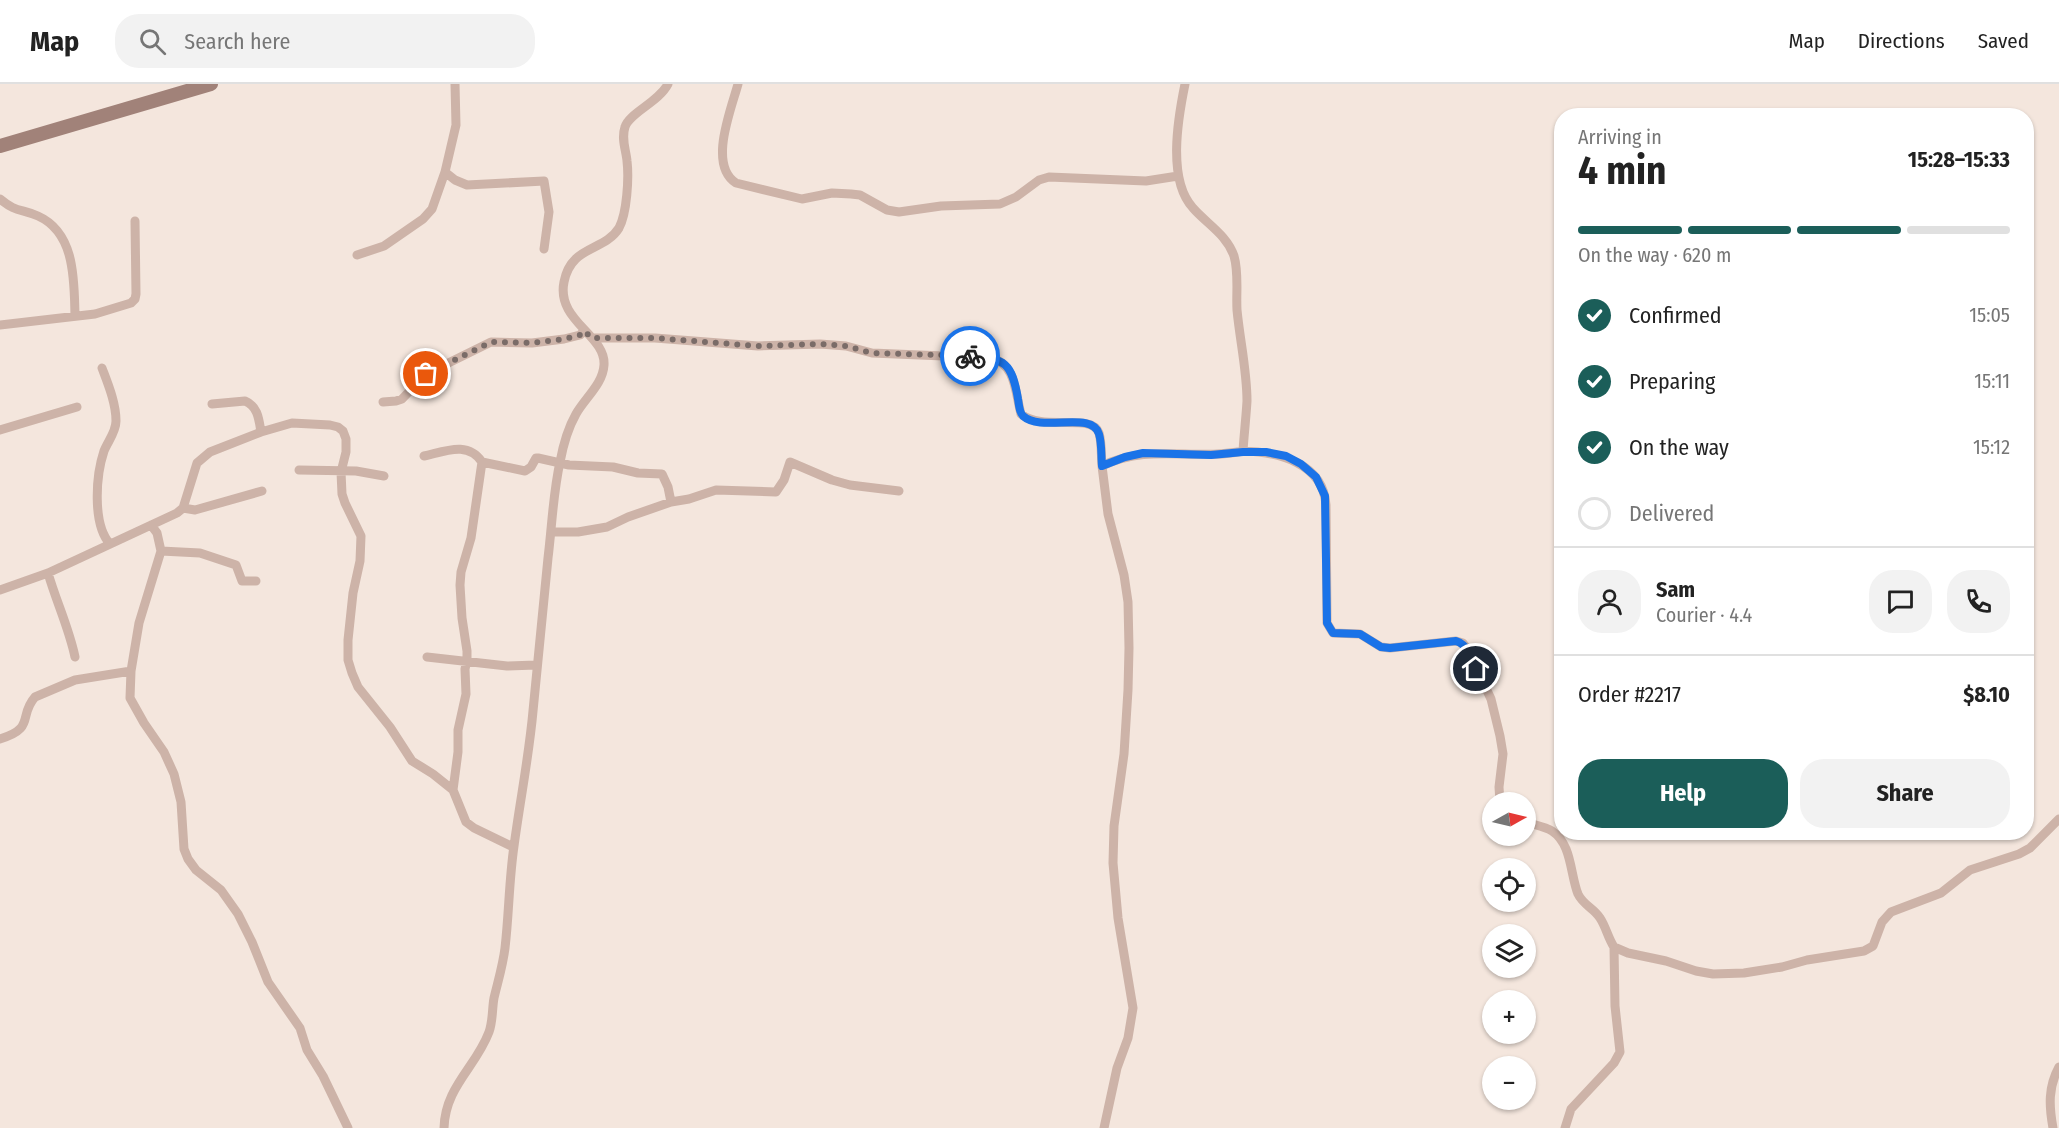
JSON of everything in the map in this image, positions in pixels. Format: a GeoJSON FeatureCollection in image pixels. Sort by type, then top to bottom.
{"type":"FeatureCollection","features":[{"type":"Feature","properties":{"kind":"main road"},"geometry":{"type":"LineString","coordinates":[[0,146],[211,84]]}},
{"type":"Feature","properties":{"kind":"street"},"geometry":{"type":"LineString","coordinates":[[357,255],[384,246],[423,219],[432,209],[445,172],[456,125],[455,84]]}},
{"type":"Feature","properties":{"kind":"street"},"geometry":{"type":"LineString","coordinates":[[444,1128],[452,1094],[477,1056],[490,1030],[505,948],[513,847],[533,713],[536,665],[560,462],[575,416],[602,376],[604,365],[603,355],[575,321],[566,302],[563,295],[564,278],[574,260],[607,239],[618,229],[629,180],[623,139],[625,126],[628,120],[658,98],[668,84]]}},
{"type":"Feature","properties":{"kind":"street"},"geometry":{"type":"LineString","coordinates":[[738,84],[723,145],[724,172],[736,183],[802,199],[832,193],[860,195],[887,210],[899,212],[941,206],[1000,204],[1016,197],[1039,180],[1049,177],[1146,181],[1178,176]]}},
{"type":"Feature","properties":{"kind":"street"},"geometry":{"type":"LineString","coordinates":[[1185,84],[1177,135],[1178,176],[1190,206],[1224,237],[1230,246],[1236,264],[1237,306],[1247,401],[1243,452]]}},
{"type":"Feature","properties":{"kind":"street"},"geometry":{"type":"LineString","coordinates":[[445,172],[455,180],[467,185],[544,181],[549,212],[544,249]]}},
{"type":"Feature","properties":{"kind":"street"},"geometry":{"type":"LineString","coordinates":[[0,199],[10,208],[38,216],[52,224],[61,236],[67,246],[72,267],[75,316]]}},
{"type":"Feature","properties":{"kind":"street"},"geometry":{"type":"LineString","coordinates":[[0,325],[95,314],[131,303],[135,299],[135,221]]}},
{"type":"Feature","properties":{"kind":"street"},"geometry":{"type":"LineString","coordinates":[[383,402],[402,399],[426,374],[491,342],[543,342],[588,335],[758,346],[820,344],[846,346],[872,353],[991,358],[1005,364],[1010,372],[1021,414],[1026,418],[1037,422],[1090,423],[1096,427],[1099,434],[1108,514],[1124,575],[1128,602],[1129,648],[1124,754],[1114,826],[1113,862],[1118,918],[1133,1008],[1128,1038],[1117,1068],[1104,1128]]}},
{"type":"Feature","properties":{"kind":"street"},"geometry":{"type":"LineString","coordinates":[[102,368],[112,398],[116,422],[115,429],[104,450],[98,476],[99,520],[103,535],[110,544]]}},
{"type":"Feature","properties":{"kind":"street"},"geometry":{"type":"LineString","coordinates":[[212,404],[245,401],[251,403],[257,412],[261,432]]}},
{"type":"Feature","properties":{"kind":"street"},"geometry":{"type":"LineString","coordinates":[[0,430],[77,407]]}},
{"type":"Feature","properties":{"kind":"street"},"geometry":{"type":"LineString","coordinates":[[183,508],[197,462],[202,457],[261,432],[292,423],[338,427],[343,431],[346,452],[341,472],[345,503],[361,536],[360,561],[353,593],[348,640],[348,660],[352,673],[358,687],[390,727],[412,761],[434,774],[453,790],[466,822],[513,847]]}},
{"type":"Feature","properties":{"kind":"street"},"geometry":{"type":"LineString","coordinates":[[424,456],[467,449],[482,462],[525,471],[531,467],[536,458],[568,465],[613,467],[638,473],[662,474],[672,502]]}},
{"type":"Feature","properties":{"kind":"street"},"geometry":{"type":"LineString","coordinates":[[1102,466],[1143,453],[1211,455],[1266,452],[1286,456],[1301,464],[1316,477],[1322,487],[1326,506],[1327,623],[1333,633],[1360,634],[1381,647],[1390,648],[1456,641],[1463,643],[1491,699],[1503,754],[1499,792]]}},
{"type":"Feature","properties":{"kind":"street"},"geometry":{"type":"LineString","coordinates":[[453,790],[459,720],[466,702],[467,660],[460,578],[471,538],[482,462]]}},
{"type":"Feature","properties":{"kind":"street"},"geometry":{"type":"LineString","coordinates":[[551,532],[578,532],[607,527],[672,502],[716,490],[776,492],[784,480],[790,462],[850,485],[899,491]]}},
{"type":"Feature","properties":{"kind":"street"},"geometry":{"type":"LineString","coordinates":[[299,470],[356,471],[384,476]]}},
{"type":"Feature","properties":{"kind":"street"},"geometry":{"type":"LineString","coordinates":[[0,590],[48,573],[183,508],[195,510],[262,491]]}},
{"type":"Feature","properties":{"kind":"street"},"geometry":{"type":"LineString","coordinates":[[151,525],[158,533],[161,551],[139,623],[131,671],[130,698],[164,752],[174,774],[181,802],[183,838],[188,860],[196,870],[221,890],[234,907],[252,942],[267,982],[300,1028],[307,1050],[323,1076],[348,1128]]}},
{"type":"Feature","properties":{"kind":"street"},"geometry":{"type":"LineString","coordinates":[[161,551],[200,553],[236,565],[242,581],[256,580]]}},
{"type":"Feature","properties":{"kind":"street"},"geometry":{"type":"LineString","coordinates":[[48,573],[59,611],[70,635],[75,657]]}},
{"type":"Feature","properties":{"kind":"street"},"geometry":{"type":"LineString","coordinates":[[427,657],[507,666],[536,665]]}},
{"type":"Feature","properties":{"kind":"street"},"geometry":{"type":"LineString","coordinates":[[0,739],[19,731],[25,724],[30,702],[34,697],[75,680],[131,671]]}},
{"type":"Feature","properties":{"kind":"street"},"geometry":{"type":"LineString","coordinates":[[1614,947],[1628,953],[1713,974],[1744,973],[1864,951],[1873,946],[1882,922],[1891,912],[1941,893],[1970,870],[2019,854],[2030,848],[2059,819]]}},
{"type":"Feature","properties":{"kind":"street"},"geometry":{"type":"LineString","coordinates":[[1536,825],[1554,834]]}},
{"type":"Feature","properties":{"kind":"street"},"geometry":{"type":"LineString","coordinates":[[1561,840],[1569,857],[1578,894],[1582,902],[1596,912],[1601,919],[1614,947],[1615,1006],[1620,1052],[1614,1064],[1571,1109],[1564,1128]]}},
{"type":"Feature","properties":{"kind":"street"},"geometry":{"type":"LineString","coordinates":[[2054,1128],[2050,1092],[2052,1081],[2059,1067]]}},
{"type":"Feature","properties":{"kind":"way so far"},"geometry":{"type":"LineString","coordinates":[[426,374],[491,342],[532,343],[574,337],[584,331],[592,338],[654,338],[758,346],[820,344],[846,346],[884,354],[970,356]]}},
{"type":"Feature","properties":{"kind":"route"},"geometry":{"type":"LineString","coordinates":[[970,356],[991,358],[1005,364],[1013,380],[1021,414],[1026,418],[1037,422],[1090,423],[1096,427],[1099,434],[1102,466],[1143,453],[1211,455],[1266,452],[1286,456],[1301,464],[1316,477],[1325,496],[1328,628],[1333,633],[1360,634],[1372,643],[1390,648],[1456,641],[1463,643],[1476,669]]}}]}
